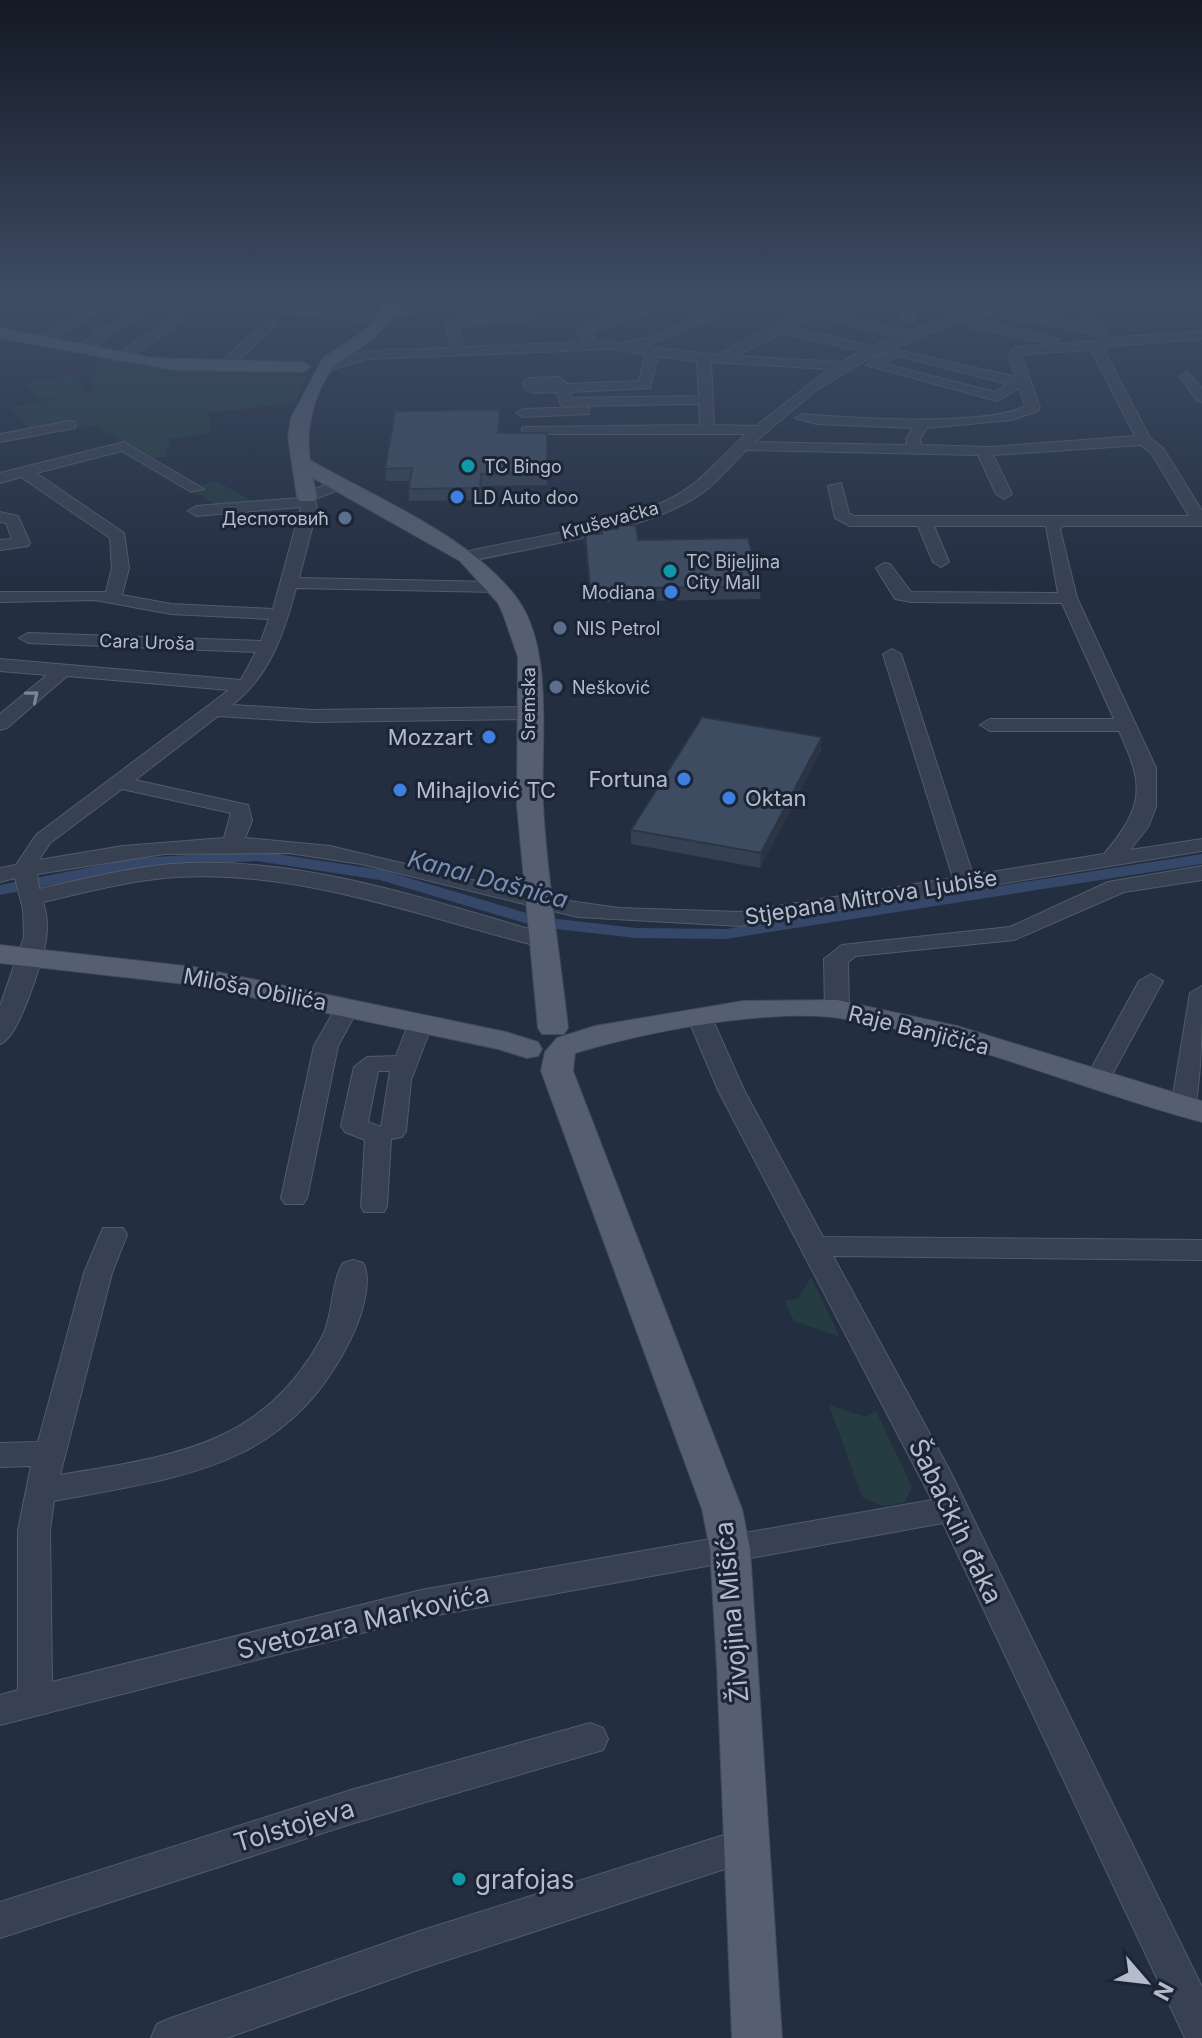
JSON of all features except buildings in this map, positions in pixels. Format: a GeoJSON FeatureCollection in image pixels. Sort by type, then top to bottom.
{"type":"FeatureCollection","features":[{"type":"Feature","properties":{"kind":"main road"},"geometry":{"type":"LineString","coordinates":[[307,500],[297,437],[300,418],[311,395]]}},
{"type":"Feature","properties":{"kind":"main road","name":"Sremska"},"geometry":{"type":"LineString","coordinates":[[303,464],[336,486],[467,557],[508,601],[529,657],[530,797],[548,1040]]}},
{"type":"Feature","properties":{"kind":"main road","name":"Miloša Obilića"},"geometry":{"type":"LineString","coordinates":[[15,955],[194,976],[420,1025],[548,1040]]}},
{"type":"Feature","properties":{"kind":"main road","name":"Raje Banjičića"},"geometry":{"type":"LineString","coordinates":[[548,1040],[773,1007],[837,1009],[946,1033],[1193,1110]]}},
{"type":"Feature","properties":{"kind":"main road","name":"Živojina Mišića"},"geometry":{"type":"LineString","coordinates":[[548,1040],[722,1509],[730,1549],[757,2038]]}},
{"type":"Feature","properties":{"kind":"street"},"geometry":{"type":"LineString","coordinates":[[563,395],[566,402],[705,404]]}},
{"type":"Feature","properties":{"kind":"street"},"geometry":{"type":"LineString","coordinates":[[706,395],[707,429]]}},
{"type":"Feature","properties":{"kind":"street","name":"Kruševačka"},"geometry":{"type":"LineString","coordinates":[[467,557],[655,509],[696,490],[801,395]]}},
{"type":"Feature","properties":{"kind":"street"},"geometry":{"type":"LineString","coordinates":[[802,418],[849,424],[885,421],[922,425],[1028,412],[1033,408],[1029,395]]}},
{"type":"Feature","properties":{"kind":"street"},"geometry":{"type":"LineString","coordinates":[[1121,395],[1144,440],[1158,451],[1201,521]]}},
{"type":"Feature","properties":{"kind":"street"},"geometry":{"type":"LineString","coordinates":[[523,413],[705,404]]}},
{"type":"Feature","properties":{"kind":"street"},"geometry":{"type":"LineString","coordinates":[[629,410],[633,431]]}},
{"type":"Feature","properties":{"kind":"street"},"geometry":{"type":"LineString","coordinates":[[0,438],[70,425]]}},
{"type":"Feature","properties":{"kind":"street"},"geometry":{"type":"LineString","coordinates":[[915,451],[913,439],[922,425]]}},
{"type":"Feature","properties":{"kind":"street"},"geometry":{"type":"LineString","coordinates":[[527,431],[761,430]]}},
{"type":"Feature","properties":{"kind":"street"},"geometry":{"type":"LineString","coordinates":[[744,446],[984,451],[1144,440]]}},
{"type":"Feature","properties":{"kind":"street"},"geometry":{"type":"LineString","coordinates":[[0,478],[124,446],[196,489]]}},
{"type":"Feature","properties":{"kind":"street"},"geometry":{"type":"LineString","coordinates":[[984,451],[1004,494]]}},
{"type":"Feature","properties":{"kind":"street"},"geometry":{"type":"LineString","coordinates":[[24,472],[118,536],[120,570],[117,591],[111,597]]}},
{"type":"Feature","properties":{"kind":"street"},"geometry":{"type":"LineString","coordinates":[[196,511],[307,500],[336,486]]}},
{"type":"Feature","properties":{"kind":"street"},"geometry":{"type":"LineString","coordinates":[[836,486],[845,520],[1056,524],[1201,521]]}},
{"type":"Feature","properties":{"kind":"street"},"geometry":{"type":"LineString","coordinates":[[0,1037],[15,955],[36,919],[25,871],[29,854],[43,839],[246,686],[256,673],[267,647],[309,509],[307,500]]}},
{"type":"Feature","properties":{"kind":"street"},"geometry":{"type":"LineString","coordinates":[[0,517],[12,519],[22,543],[0,545]]}},
{"type":"Feature","properties":{"kind":"street"},"geometry":{"type":"LineString","coordinates":[[924,520],[941,562]]}},
{"type":"Feature","properties":{"kind":"street"},"geometry":{"type":"LineString","coordinates":[[837,1009],[836,959],[842,953],[1014,933],[1035,926],[1113,874],[1138,827],[1146,807],[1146,768],[1068,598],[1052,529],[1056,524]]}},
{"type":"Feature","properties":{"kind":"street"},"geometry":{"type":"LineString","coordinates":[[884,568],[901,595],[911,597],[1068,598]]}},
{"type":"Feature","properties":{"kind":"street"},"geometry":{"type":"LineString","coordinates":[[287,583],[496,587]]}},
{"type":"Feature","properties":{"kind":"street"},"geometry":{"type":"LineString","coordinates":[[0,597],[111,597],[171,609],[277,614]]}},
{"type":"Feature","properties":{"kind":"street","name":"Cara Uroša"},"geometry":{"type":"LineString","coordinates":[[28,638],[267,647]]}},
{"type":"Feature","properties":{"kind":"street"},"geometry":{"type":"LineString","coordinates":[[892,654],[965,883]]}},
{"type":"Feature","properties":{"kind":"street"},"geometry":{"type":"LineString","coordinates":[[0,665],[66,668],[246,686]]}},
{"type":"Feature","properties":{"kind":"street"},"geometry":{"type":"LineString","coordinates":[[0,724],[66,668]]}},
{"type":"Feature","properties":{"kind":"street"},"geometry":{"type":"LineString","coordinates":[[461,715],[464,693]]}},
{"type":"Feature","properties":{"kind":"street"},"geometry":{"type":"LineString","coordinates":[[216,710],[313,716],[528,713]]}},
{"type":"Feature","properties":{"kind":"street"},"geometry":{"type":"LineString","coordinates":[[990,725],[1125,725]]}},
{"type":"Feature","properties":{"kind":"street"},"geometry":{"type":"LineString","coordinates":[[118,782],[241,809],[242,821],[232,845]]}},
{"type":"Feature","properties":{"kind":"street","name":"Stjepana Mitrova Ljubiše"},"geometry":{"type":"LineString","coordinates":[[0,875],[144,850],[232,845],[328,852],[539,901],[616,914],[741,919],[965,883],[1113,874],[1202,845]]}},
{"type":"Feature","properties":{"kind":"street"},"geometry":{"type":"LineString","coordinates":[[31,897],[137,876],[192,869],[246,872],[311,878],[541,936]]}},
{"type":"Feature","properties":{"kind":"street"},"geometry":{"type":"LineString","coordinates":[[1113,874],[1202,873]]}},
{"type":"Feature","properties":{"kind":"street"},"geometry":{"type":"LineString","coordinates":[[1097,1080],[1151,981]]}},
{"type":"Feature","properties":{"kind":"street","name":"Raje Banjičića"},"geometry":{"type":"LineString","coordinates":[[1193,1110],[1202,993]]}},
{"type":"Feature","properties":{"kind":"street"},"geometry":{"type":"LineString","coordinates":[[294,1198],[326,1046],[347,1007]]}},
{"type":"Feature","properties":{"kind":"street","name":"Šabačkih đaka"},"geometry":{"type":"LineString","coordinates":[[699,1016],[731,1090],[934,1471],[1202,2030]]}},
{"type":"Feature","properties":{"kind":"street"},"geometry":{"type":"LineString","coordinates":[[393,1131],[404,1064],[420,1025]]}},
{"type":"Feature","properties":{"kind":"street"},"geometry":{"type":"LineString","coordinates":[[374,1206],[378,1139],[376,1135],[354,1126],[366,1067],[376,1062],[404,1064]]}},
{"type":"Feature","properties":{"kind":"street"},"geometry":{"type":"LineString","coordinates":[[35,1701],[34,1530],[40,1491],[98,1273],[113,1235]]}},
{"type":"Feature","properties":{"kind":"street"},"geometry":{"type":"LineString","coordinates":[[815,1246],[1202,1250]]}},
{"type":"Feature","properties":{"kind":"street"},"geometry":{"type":"LineString","coordinates":[[40,1491],[209,1457],[244,1438],[299,1391],[324,1361],[340,1333],[349,1304],[353,1270]]}},
{"type":"Feature","properties":{"kind":"street"},"geometry":{"type":"LineString","coordinates":[[0,1455],[48,1454]]}},
{"type":"Feature","properties":{"kind":"street","name":"Svetozara Markovića"},"geometry":{"type":"LineString","coordinates":[[0,1710],[421,1604],[951,1509]]}},
{"type":"Feature","properties":{"kind":"street","name":"Tolstojeva"},"geometry":{"type":"LineString","coordinates":[[0,1920],[351,1807],[590,1739]]}},
{"type":"Feature","properties":{"kind":"street"},"geometry":{"type":"LineString","coordinates":[[171,2038],[420,1950],[746,1845]]}},
{"type":"Feature","properties":{"kind":"green space"},"geometry":{"type":"Polygon","coordinates":[[[33,395],[72,395],[36,400],[33,395]]]}},
{"type":"Feature","properties":{"kind":"green space"},"geometry":{"type":"Polygon","coordinates":[[[75,395],[299,395],[295,403],[208,413],[211,433],[170,439],[166,457],[154,458],[96,426],[77,428],[74,423],[29,430],[12,407],[75,395]]]}},
{"type":"Feature","properties":{"kind":"green space"},"geometry":{"type":"Polygon","coordinates":[[[216,481],[257,504],[218,507],[195,492],[204,490],[199,486],[216,481]]]}},
{"type":"Feature","properties":{"kind":"green space"},"geometry":{"type":"Polygon","coordinates":[[[811,1277],[840,1337],[794,1321],[785,1301],[798,1299],[811,1277]]]}},
{"type":"Feature","properties":{"kind":"green space"},"geometry":{"type":"Polygon","coordinates":[[[829,1405],[866,1417],[876,1411],[912,1487],[904,1503],[882,1506],[862,1497],[829,1405]]]}},
{"type":"Feature","properties":{"kind":"waterway","name":"Kanal Dašnica"},"geometry":{"type":"LineString","coordinates":[[0,890],[137,863],[257,856],[382,875],[538,922],[636,933],[726,934],[1202,859]]}},
{"type":"Feature","properties":{"kind":"place","name":"TC Bingo"},"geometry":{"type":"Point","coordinates":[468,466]}},
{"type":"Feature","properties":{"kind":"place","name":"LD Auto doo"},"geometry":{"type":"Point","coordinates":[457,497]}},
{"type":"Feature","properties":{"kind":"place","name":"Деспотовић"},"geometry":{"type":"Point","coordinates":[345,518]}},
{"type":"Feature","properties":{"kind":"place","name":"TC Bijeljina City Mall"},"geometry":{"type":"Point","coordinates":[670,571]}},
{"type":"Feature","properties":{"kind":"place","name":"Modiana"},"geometry":{"type":"Point","coordinates":[671,592]}},
{"type":"Feature","properties":{"kind":"place","name":"NIS Petrol"},"geometry":{"type":"Point","coordinates":[560,628]}},
{"type":"Feature","properties":{"kind":"place","name":"Nešković"},"geometry":{"type":"Point","coordinates":[556,687]}},
{"type":"Feature","properties":{"kind":"place","name":"Mozzart"},"geometry":{"type":"Point","coordinates":[489,737]}},
{"type":"Feature","properties":{"kind":"place","name":"Fortuna"},"geometry":{"type":"Point","coordinates":[684,779]}},
{"type":"Feature","properties":{"kind":"place","name":"Mihajlović TC"},"geometry":{"type":"Point","coordinates":[400,790]}},
{"type":"Feature","properties":{"kind":"place","name":"Oktan"},"geometry":{"type":"Point","coordinates":[729,798]}},
{"type":"Feature","properties":{"kind":"place","name":"grafojas"},"geometry":{"type":"Point","coordinates":[459,1879]}}]}
